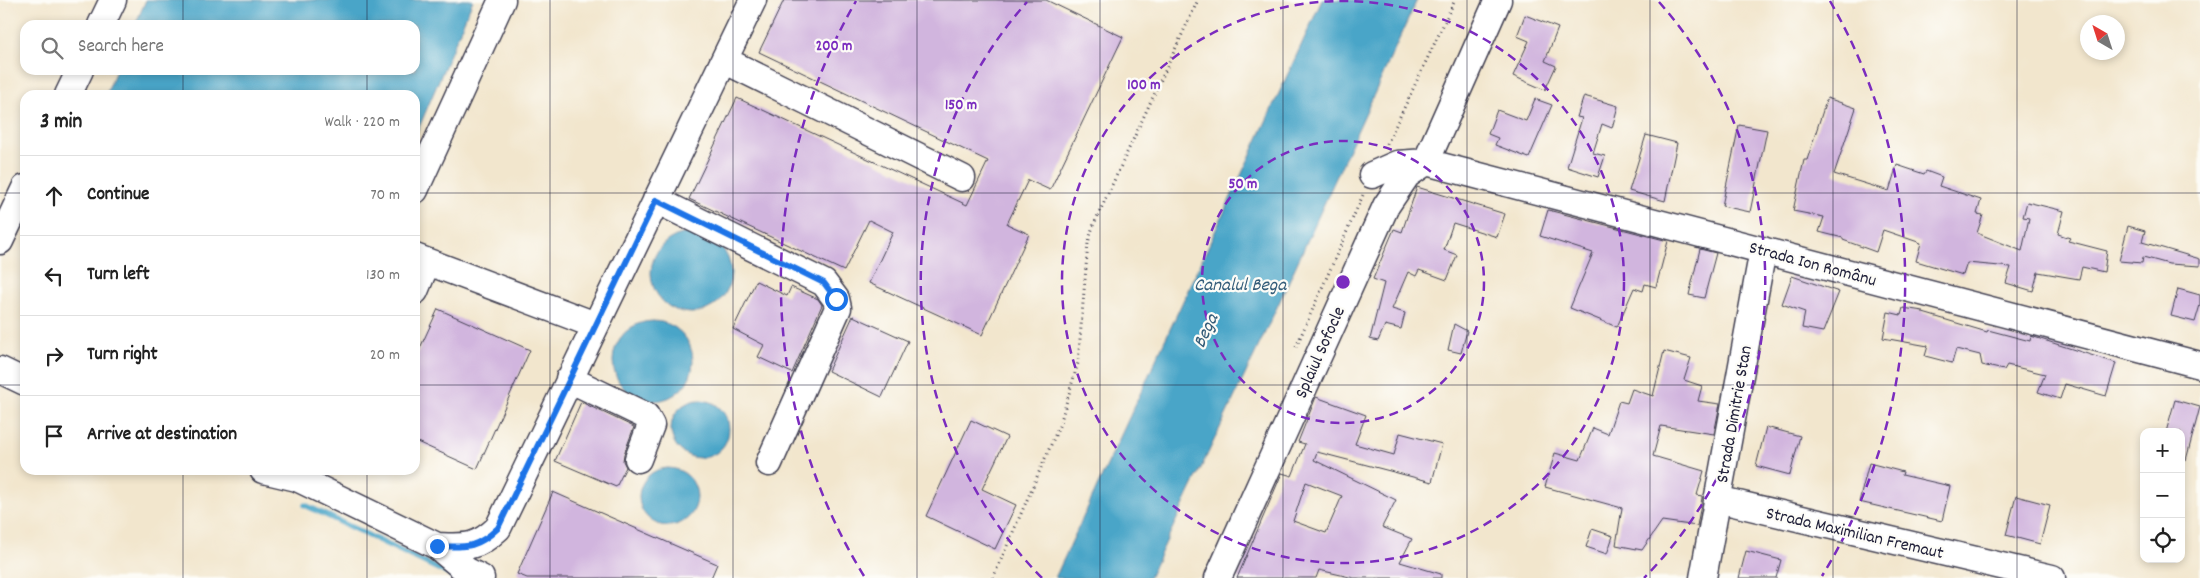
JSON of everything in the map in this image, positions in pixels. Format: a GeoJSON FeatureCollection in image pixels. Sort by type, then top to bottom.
{"type":"FeatureCollection","features":[{"type":"Feature","properties":{"kind":"street"},"geometry":{"type":"LineString","coordinates":[[103,20],[112,0]]}},
{"type":"Feature","properties":{"kind":"street"},"geometry":{"type":"LineString","coordinates":[[420,179],[502,0]]}},
{"type":"Feature","properties":{"kind":"street"},"geometry":{"type":"LineString","coordinates":[[437,546],[468,547],[486,540],[498,528],[754,0]]}},
{"type":"Feature","properties":{"kind":"street","name":"Splaiul Sofocle"},"geometry":{"type":"LineString","coordinates":[[1218,578],[1386,206],[1407,175],[1426,162],[1498,0]]}},
{"type":"Feature","properties":{"kind":"street"},"geometry":{"type":"LineString","coordinates":[[724,60],[962,178]]}},
{"type":"Feature","properties":{"kind":"street"},"geometry":{"type":"LineString","coordinates":[[70,90],[78,75]]}},
{"type":"Feature","properties":{"kind":"street","name":"Strada Ion Românu"},"geometry":{"type":"LineString","coordinates":[[1372,175],[1397,164],[1426,162],[2200,365]]}},
{"type":"Feature","properties":{"kind":"street"},"geometry":{"type":"LineString","coordinates":[[0,241],[20,199]]}},
{"type":"Feature","properties":{"kind":"street"},"geometry":{"type":"LineString","coordinates":[[656,200],[824,283],[836,299],[838,308],[769,463]]}},
{"type":"Feature","properties":{"kind":"street","name":"Strada Dimitrie Stan"},"geometry":{"type":"LineString","coordinates":[[1703,578],[1764,250]]}},
{"type":"Feature","properties":{"kind":"street"},"geometry":{"type":"LineString","coordinates":[[421,260],[595,325]]}},
{"type":"Feature","properties":{"kind":"street"},"geometry":{"type":"LineString","coordinates":[[0,370],[20,380]]}},
{"type":"Feature","properties":{"kind":"street"},"geometry":{"type":"LineString","coordinates":[[569,379],[646,416],[650,420],[652,425],[638,459]]}},
{"type":"Feature","properties":{"kind":"street"},"geometry":{"type":"LineString","coordinates":[[284,475],[297,478],[437,546],[467,571],[481,578]]}},
{"type":"Feature","properties":{"kind":"street","name":"Strada Maximilian Fremaut"},"geometry":{"type":"LineString","coordinates":[[1718,499],[2052,578]]}},
{"type":"Feature","properties":{"kind":"path"},"geometry":{"type":"LineString","coordinates":[[994,578],[1060,424],[1078,363],[1088,243],[1093,226],[1198,0]]}},
{"type":"Feature","properties":{"kind":"path"},"geometry":{"type":"LineString","coordinates":[[1372,175],[1455,0]]}},
{"type":"Feature","properties":{"kind":"water"},"geometry":{"type":"Polygon","coordinates":[[[146,0],[473,0],[420,125],[420,90],[108,90],[114,75],[420,75],[420,20],[137,20],[146,0]]]}},
{"type":"Feature","properties":{"kind":"water","name":"Canalul Bega"},"geometry":{"type":"Polygon","coordinates":[[[1322,0],[1417,0],[1279,303],[1149,578],[1055,578],[1322,0]]]}},
{"type":"Feature","properties":{"kind":"water"},"geometry":{"type":"Polygon","coordinates":[[[691,233],[706,236],[719,245],[728,258],[731,273],[728,288],[719,301],[706,310],[691,313],[676,310],[663,301],[654,288],[651,273],[654,258],[663,245],[676,236],[691,233]]]}},
{"type":"Feature","properties":{"kind":"water"},"geometry":{"type":"Polygon","coordinates":[[[653,321],[668,324],[681,333],[690,346],[693,361],[690,376],[681,389],[668,398],[653,401],[638,398],[625,389],[616,376],[613,361],[616,346],[625,333],[638,324],[653,321]]]}},
{"type":"Feature","properties":{"kind":"water"},"geometry":{"type":"Polygon","coordinates":[[[694,400],[706,400],[716,404],[725,413],[729,435],[721,450],[706,458],[694,458],[684,454],[675,445],[671,435],[671,423],[675,413],[684,404],[694,400]]]}},
{"type":"Feature","properties":{"kind":"water"},"geometry":{"type":"Polygon","coordinates":[[[662,468],[674,468],[684,472],[693,481],[697,503],[689,518],[674,526],[662,526],[652,522],[643,513],[639,503],[639,491],[643,481],[652,472],[662,468]]]}},
{"type":"Feature","properties":{"kind":"building"},"geometry":{"type":"Polygon","coordinates":[[[784,0],[1046,0],[1123,37],[1050,190],[1028,180],[1007,224],[1029,234],[982,335],[869,283],[893,232],[869,220],[844,271],[689,199],[737,98],[967,205],[988,161],[759,52],[784,0]]]}},
{"type":"Feature","properties":{"kind":"building"},"geometry":{"type":"Polygon","coordinates":[[[1525,15],[1558,28],[1545,61],[1556,66],[1545,90],[1513,76],[1529,41],[1517,36],[1525,15]]]}},
{"type":"Feature","properties":{"kind":"building"},"geometry":{"type":"Polygon","coordinates":[[[1584,96],[1618,106],[1612,128],[1602,124],[1593,153],[1605,156],[1598,177],[1567,167],[1582,118],[1577,117],[1584,96]]]}},
{"type":"Feature","properties":{"kind":"building"},"geometry":{"type":"Polygon","coordinates":[[[1827,98],[1856,108],[1834,174],[1889,191],[1897,165],[1924,174],[1926,171],[1942,177],[1939,186],[1981,200],[1977,214],[1983,215],[1977,233],[2022,251],[2029,218],[2023,217],[2027,202],[2064,211],[2058,234],[2070,238],[2068,241],[2107,251],[2104,272],[2082,267],[2079,279],[2038,272],[2033,291],[2006,283],[2011,267],[1967,263],[1963,275],[1916,261],[1921,243],[1883,230],[1876,252],[1843,240],[1843,238],[1819,232],[1824,217],[1793,211],[1804,160],[1807,160],[1827,98]]]}},
{"type":"Feature","properties":{"kind":"building"},"geometry":{"type":"Polygon","coordinates":[[[1535,99],[1552,105],[1529,158],[1495,145],[1498,138],[1488,134],[1497,110],[1526,121],[1535,99]]]}},
{"type":"Feature","properties":{"kind":"building"},"geometry":{"type":"Polygon","coordinates":[[[1739,125],[1767,130],[1750,212],[1722,206],[1739,125]]]}},
{"type":"Feature","properties":{"kind":"building"},"geometry":{"type":"Polygon","coordinates":[[[1646,135],[1677,143],[1665,201],[1629,191],[1646,135]]]}},
{"type":"Feature","properties":{"kind":"building"},"geometry":{"type":"Polygon","coordinates":[[[1417,187],[1505,214],[1497,237],[1453,223],[1444,250],[1457,255],[1447,280],[1419,270],[1416,276],[1408,272],[1392,309],[1405,313],[1401,329],[1385,325],[1378,341],[1370,339],[1384,283],[1373,279],[1394,229],[1402,232],[1417,187]]]}},
{"type":"Feature","properties":{"kind":"building"},"geometry":{"type":"Polygon","coordinates":[[[1548,210],[1668,241],[1656,287],[1645,284],[1643,291],[1634,288],[1617,327],[1570,308],[1593,253],[1540,236],[1548,210]]]}},
{"type":"Feature","properties":{"kind":"building"},"geometry":{"type":"Polygon","coordinates":[[[2128,226],[2145,231],[2142,242],[2200,259],[2200,266],[2169,264],[2143,257],[2142,263],[2119,261],[2128,226]]]}},
{"type":"Feature","properties":{"kind":"building"},"geometry":{"type":"Polygon","coordinates":[[[1700,249],[1716,253],[1704,298],[1689,295],[1700,249]]]}},
{"type":"Feature","properties":{"kind":"building"},"geometry":{"type":"Polygon","coordinates":[[[1792,276],[1839,292],[1823,332],[1802,328],[1805,312],[1782,304],[1792,276]]]}},
{"type":"Feature","properties":{"kind":"building"},"geometry":{"type":"Polygon","coordinates":[[[756,281],[787,296],[791,287],[818,299],[822,305],[792,373],[758,357],[764,345],[733,329],[756,281]]]}},
{"type":"Feature","properties":{"kind":"building"},"geometry":{"type":"Polygon","coordinates":[[[2178,289],[2200,295],[2200,305],[2195,322],[2171,316],[2178,289]]]}},
{"type":"Feature","properties":{"kind":"building"},"geometry":{"type":"Polygon","coordinates":[[[1903,308],[1923,311],[1923,313],[1987,332],[1988,330],[2030,341],[2031,336],[2116,363],[2106,396],[2065,384],[2060,399],[2038,392],[2045,374],[2007,365],[2004,370],[1982,365],[1980,355],[1956,349],[1952,363],[1925,356],[1928,346],[1883,338],[1888,312],[1901,315],[1903,308]]]}},
{"type":"Feature","properties":{"kind":"building"},"geometry":{"type":"Polygon","coordinates":[[[438,309],[530,350],[477,469],[420,443],[420,348],[438,309]]]}},
{"type":"Feature","properties":{"kind":"building"},"geometry":{"type":"Polygon","coordinates":[[[853,316],[908,341],[882,397],[828,371],[853,316]]]}},
{"type":"Feature","properties":{"kind":"building"},"geometry":{"type":"Polygon","coordinates":[[[1454,324],[1467,331],[1461,353],[1448,350],[1454,324]]]}},
{"type":"Feature","properties":{"kind":"building"},"geometry":{"type":"Polygon","coordinates":[[[1664,351],[1691,358],[1684,380],[1702,386],[1698,401],[1720,404],[1714,434],[1661,426],[1653,456],[1704,471],[1697,495],[1702,496],[1702,498],[1697,526],[1662,521],[1642,550],[1616,545],[1622,508],[1545,487],[1555,453],[1580,460],[1593,428],[1608,434],[1619,401],[1627,403],[1632,389],[1653,396],[1664,351]]]}},
{"type":"Feature","properties":{"kind":"building"},"geometry":{"type":"Polygon","coordinates":[[[1316,397],[1366,415],[1355,444],[1394,455],[1400,433],[1442,444],[1432,482],[1317,452],[1314,460],[1396,500],[1382,527],[1412,539],[1400,562],[1441,574],[1441,578],[1354,578],[1319,570],[1316,578],[1237,578],[1282,473],[1292,476],[1305,444],[1298,442],[1316,397]],[[1306,482],[1293,521],[1326,533],[1342,496],[1306,482]]]}},
{"type":"Feature","properties":{"kind":"building"},"geometry":{"type":"Polygon","coordinates":[[[2175,400],[2200,407],[2186,460],[2185,428],[2167,428],[2175,400]]]}},
{"type":"Feature","properties":{"kind":"building"},"geometry":{"type":"Polygon","coordinates":[[[581,402],[634,427],[624,454],[623,461],[626,467],[616,487],[555,461],[581,402]]]}},
{"type":"Feature","properties":{"kind":"building"},"geometry":{"type":"Polygon","coordinates":[[[971,420],[1007,437],[982,489],[1016,505],[995,549],[926,516],[971,420]]]}},
{"type":"Feature","properties":{"kind":"building"},"geometry":{"type":"Polygon","coordinates":[[[1766,427],[1800,436],[1790,475],[1756,466],[1766,427]]]}},
{"type":"Feature","properties":{"kind":"building"},"geometry":{"type":"Polygon","coordinates":[[[1869,463],[1903,472],[1902,475],[1950,486],[1942,521],[1859,502],[1869,463]]]}},
{"type":"Feature","properties":{"kind":"building"},"geometry":{"type":"Polygon","coordinates":[[[553,492],[717,564],[711,578],[527,578],[517,574],[553,492]]]}},
{"type":"Feature","properties":{"kind":"building"},"geometry":{"type":"Polygon","coordinates":[[[2016,496],[2050,505],[2040,544],[2006,535],[2016,496]]]}},
{"type":"Feature","properties":{"kind":"building"},"geometry":{"type":"Polygon","coordinates":[[[1592,529],[1613,536],[1607,554],[1586,547],[1592,529]]]}},
{"type":"Feature","properties":{"kind":"building"},"geometry":{"type":"Polygon","coordinates":[[[1746,551],[1781,560],[1776,578],[1739,578],[1746,551]]]}},
{"type":"Feature","properties":{"kind":"waterway"},"geometry":{"type":"LineString","coordinates":[[305,505],[457,578]]}},
{"type":"Feature","properties":{"kind":"route"},"geometry":{"type":"LineString","coordinates":[[437,546],[468,547],[486,540],[498,528],[656,200],[824,283],[836,299]]}},
{"type":"Feature","properties":{"kind":"water label","name":"Bega"},"geometry":{"type":"Point","coordinates":[1204,330]}}]}
